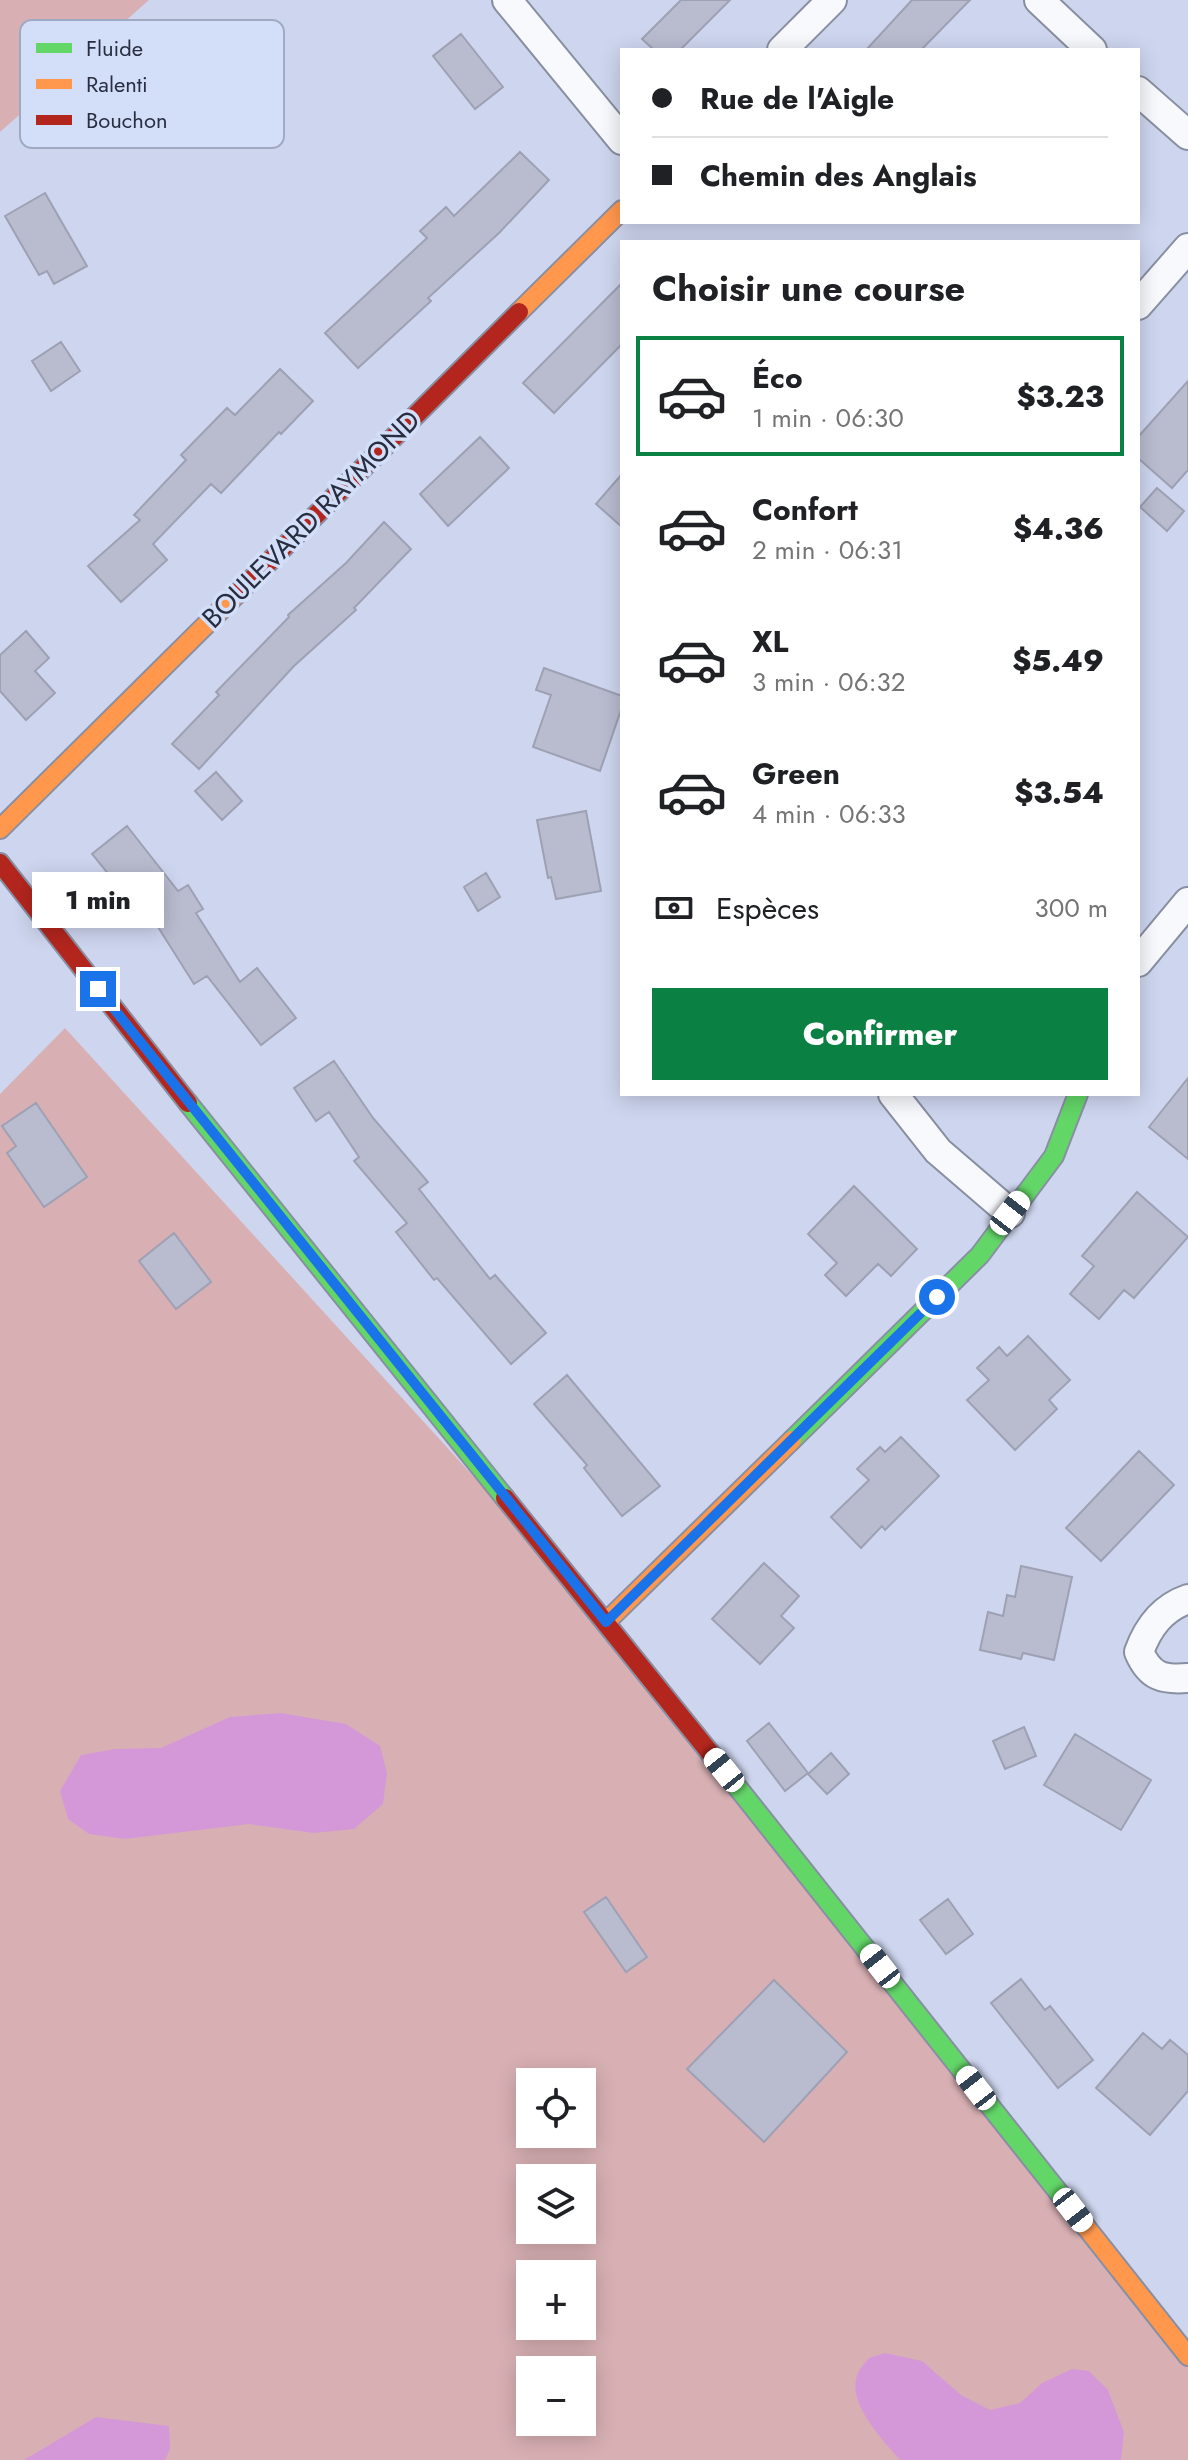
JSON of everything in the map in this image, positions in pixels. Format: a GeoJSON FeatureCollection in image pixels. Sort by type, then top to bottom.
{"type":"FeatureCollection","features":[{"type":"Feature","properties":{"kind":"street"},"geometry":{"type":"LineString","coordinates":[[507,0],[620,138]]}},
{"type":"Feature","properties":{"kind":"street"},"geometry":{"type":"LineString","coordinates":[[784,48],[832,0]]}},
{"type":"Feature","properties":{"kind":"street"},"geometry":{"type":"LineString","coordinates":[[1039,0],[1090,48]]}},
{"type":"Feature","properties":{"kind":"street"},"geometry":{"type":"LineString","coordinates":[[1140,93],[1188,135]]}},
{"type":"Feature","properties":{"kind":"street","name":"BOULEVARD RAYMOND"},"geometry":{"type":"LineString","coordinates":[[0,829],[620,212]]}},
{"type":"Feature","properties":{"kind":"street"},"geometry":{"type":"LineString","coordinates":[[1140,303],[1188,248]]}},
{"type":"Feature","properties":{"kind":"street"},"geometry":{"type":"LineString","coordinates":[[0,863],[213,1135],[813,1881],[1188,2356]]}},
{"type":"Feature","properties":{"kind":"street"},"geometry":{"type":"LineString","coordinates":[[1140,960],[1188,902]]}},
{"type":"Feature","properties":{"kind":"street"},"geometry":{"type":"LineString","coordinates":[[895,1096],[938,1151],[1010,1213]]}},
{"type":"Feature","properties":{"kind":"street"},"geometry":{"type":"LineString","coordinates":[[606,1622],[980,1255],[1054,1156],[1077,1096]]}},
{"type":"Feature","properties":{"kind":"street"},"geometry":{"type":"LineString","coordinates":[[1188,1599],[1160,1615],[1148,1629],[1139,1652],[1144,1663],[1167,1679],[1188,1678]]}},
{"type":"Feature","properties":{"kind":"shaded area"},"geometry":{"type":"Polygon","coordinates":[[[0,0],[149,0],[126,20],[20,20],[20,114],[0,132],[0,0]]]}},
{"type":"Feature","properties":{"kind":"shaded area"},"geometry":{"type":"Polygon","coordinates":[[[65,1028],[606,1622],[1188,2346],[1188,2460],[0,2460],[0,1094],[65,1028]]]}},
{"type":"Feature","properties":{"kind":"shaded area"},"geometry":{"type":"Polygon","coordinates":[[[281,1713],[346,1724],[380,1746],[387,1773],[383,1804],[354,1829],[314,1833],[249,1824],[125,1839],[89,1834],[68,1819],[60,1791],[81,1755],[115,1749],[161,1748],[230,1717],[281,1713]]]}},
{"type":"Feature","properties":{"kind":"shaded area"},"geometry":{"type":"Polygon","coordinates":[[[885,2353],[922,2361],[961,2395],[990,2410],[1020,2403],[1042,2383],[1072,2369],[1089,2371],[1108,2390],[1124,2432],[1121,2460],[900,2460],[868,2420],[861,2408],[855,2384],[860,2369],[869,2358],[885,2353]]]}},
{"type":"Feature","properties":{"kind":"shaded area"},"geometry":{"type":"Polygon","coordinates":[[[96,2417],[169,2426],[170,2449],[165,2460],[24,2460],[96,2417]]]}},
{"type":"Feature","properties":{"kind":"building"},"geometry":{"type":"Polygon","coordinates":[[[681,0],[730,0],[682,48],[652,48],[642,39],[681,0]]]}},
{"type":"Feature","properties":{"kind":"building"},"geometry":{"type":"Polygon","coordinates":[[[912,0],[970,0],[923,48],[868,48],[912,0]]]}},
{"type":"Feature","properties":{"kind":"building"},"geometry":{"type":"Polygon","coordinates":[[[461,34],[503,87],[475,109],[433,56],[461,34]]]}},
{"type":"Feature","properties":{"kind":"building"},"geometry":{"type":"Polygon","coordinates":[[[520,152],[549,180],[499,233],[428,298],[431,301],[358,368],[325,333],[427,238],[420,231],[446,207],[454,216],[520,152]]]}},
{"type":"Feature","properties":{"kind":"building"},"geometry":{"type":"Polygon","coordinates":[[[45,193],[87,266],[54,284],[47,271],[39,275],[5,216],[45,193]]]}},
{"type":"Feature","properties":{"kind":"building"},"geometry":{"type":"Polygon","coordinates":[[[620,285],[620,346],[554,413],[523,383],[620,285]]]}},
{"type":"Feature","properties":{"kind":"building"},"geometry":{"type":"Polygon","coordinates":[[[61,342],[80,371],[51,391],[32,361],[61,342]]]}},
{"type":"Feature","properties":{"kind":"building"},"geometry":{"type":"Polygon","coordinates":[[[280,369],[313,401],[221,493],[211,484],[153,544],[167,560],[121,602],[88,566],[140,520],[134,515],[186,460],[181,455],[227,408],[235,415],[280,369]]]}},
{"type":"Feature","properties":{"kind":"building"},"geometry":{"type":"Polygon","coordinates":[[[1188,381],[1188,470],[1172,488],[1140,460],[1140,435],[1188,381]]]}},
{"type":"Feature","properties":{"kind":"building"},"geometry":{"type":"Polygon","coordinates":[[[480,437],[509,468],[448,526],[420,494],[480,437]]]}},
{"type":"Feature","properties":{"kind":"building"},"geometry":{"type":"Polygon","coordinates":[[[620,476],[620,525],[596,504],[620,476]]]}},
{"type":"Feature","properties":{"kind":"building"},"geometry":{"type":"Polygon","coordinates":[[[1157,488],[1184,511],[1167,531],[1140,507],[1157,488]]]}},
{"type":"Feature","properties":{"kind":"building"},"geometry":{"type":"Polygon","coordinates":[[[384,522],[411,549],[354,608],[356,610],[294,666],[199,769],[172,744],[288,615],[346,563],[384,522]]]}},
{"type":"Feature","properties":{"kind":"building"},"geometry":{"type":"Polygon","coordinates":[[[26,631],[49,658],[35,671],[55,693],[26,720],[0,691],[0,655],[26,631]]]}},
{"type":"Feature","properties":{"kind":"building"},"geometry":{"type":"Polygon","coordinates":[[[544,668],[620,695],[620,713],[600,771],[533,747],[551,695],[536,690],[544,668]]]}},
{"type":"Feature","properties":{"kind":"building"},"geometry":{"type":"Polygon","coordinates":[[[216,772],[242,801],[222,820],[195,791],[216,772]]]}},
{"type":"Feature","properties":{"kind":"building"},"geometry":{"type":"Polygon","coordinates":[[[586,811],[601,891],[556,899],[551,877],[548,878],[537,820],[586,811]]]}},
{"type":"Feature","properties":{"kind":"building"},"geometry":{"type":"Polygon","coordinates":[[[127,826],[178,891],[188,885],[203,909],[196,913],[240,982],[257,968],[296,1018],[261,1045],[207,976],[194,984],[132,886],[124,893],[92,854],[127,826]]]}},
{"type":"Feature","properties":{"kind":"building"},"geometry":{"type":"Polygon","coordinates":[[[486,873],[500,897],[478,911],[464,887],[486,873]]]}},
{"type":"Feature","properties":{"kind":"building"},"geometry":{"type":"Polygon","coordinates":[[[334,1061],[373,1118],[428,1182],[419,1189],[490,1279],[495,1275],[546,1333],[511,1364],[437,1278],[434,1280],[396,1232],[407,1223],[354,1161],[359,1157],[329,1112],[316,1121],[294,1088],[334,1061]]]}},
{"type":"Feature","properties":{"kind":"building"},"geometry":{"type":"Polygon","coordinates":[[[1188,1078],[1188,1159],[1149,1127],[1188,1078]]]}},
{"type":"Feature","properties":{"kind":"building"},"geometry":{"type":"Polygon","coordinates":[[[36,1103],[87,1177],[44,1207],[7,1153],[16,1146],[2,1126],[36,1103]]]}},
{"type":"Feature","properties":{"kind":"building"},"geometry":{"type":"Polygon","coordinates":[[[854,1186],[917,1249],[891,1276],[878,1264],[846,1296],[825,1275],[837,1263],[808,1234],[854,1186]]]}},
{"type":"Feature","properties":{"kind":"building"},"geometry":{"type":"Polygon","coordinates":[[[1137,1192],[1188,1237],[1134,1298],[1124,1290],[1099,1319],[1070,1294],[1094,1266],[1082,1256],[1137,1192]]]}},
{"type":"Feature","properties":{"kind":"building"},"geometry":{"type":"Polygon","coordinates":[[[174,1233],[211,1282],[176,1309],[139,1261],[174,1233]]]}},
{"type":"Feature","properties":{"kind":"building"},"geometry":{"type":"Polygon","coordinates":[[[1028,1336],[1070,1380],[1049,1400],[1057,1409],[1015,1450],[967,1400],[989,1380],[977,1368],[999,1347],[1007,1356],[1028,1336]]]}},
{"type":"Feature","properties":{"kind":"building"},"geometry":{"type":"Polygon","coordinates":[[[567,1375],[660,1486],[622,1516],[584,1468],[587,1465],[534,1404],[567,1375]]]}},
{"type":"Feature","properties":{"kind":"building"},"geometry":{"type":"Polygon","coordinates":[[[901,1437],[939,1476],[885,1530],[882,1526],[861,1548],[831,1517],[869,1480],[857,1469],[880,1447],[885,1452],[901,1437]]]}},
{"type":"Feature","properties":{"kind":"building"},"geometry":{"type":"Polygon","coordinates":[[[1139,1451],[1174,1485],[1101,1561],[1066,1528],[1139,1451]]]}},
{"type":"Feature","properties":{"kind":"building"},"geometry":{"type":"Polygon","coordinates":[[[764,1563],[799,1596],[781,1616],[794,1628],[760,1664],[712,1619],[764,1563]]]}},
{"type":"Feature","properties":{"kind":"building"},"geometry":{"type":"Polygon","coordinates":[[[1021,1566],[1072,1577],[1054,1660],[1023,1653],[1021,1659],[980,1650],[988,1612],[1003,1616],[1007,1595],[1015,1597],[1021,1566]]]}},
{"type":"Feature","properties":{"kind":"building"},"geometry":{"type":"Polygon","coordinates":[[[769,1723],[808,1773],[785,1791],[747,1741],[769,1723]]]}},
{"type":"Feature","properties":{"kind":"building"},"geometry":{"type":"Polygon","coordinates":[[[1024,1727],[1036,1756],[1005,1769],[993,1741],[1024,1727]]]}},
{"type":"Feature","properties":{"kind":"building"},"geometry":{"type":"Polygon","coordinates":[[[1075,1734],[1151,1780],[1121,1830],[1044,1785],[1075,1734]]]}},
{"type":"Feature","properties":{"kind":"building"},"geometry":{"type":"Polygon","coordinates":[[[831,1753],[849,1774],[827,1794],[808,1774],[831,1753]]]}},
{"type":"Feature","properties":{"kind":"building"},"geometry":{"type":"Polygon","coordinates":[[[606,1897],[647,1957],[626,1972],[584,1912],[606,1897]]]}},
{"type":"Feature","properties":{"kind":"building"},"geometry":{"type":"Polygon","coordinates":[[[948,1899],[973,1934],[946,1954],[920,1920],[948,1899]]]}},
{"type":"Feature","properties":{"kind":"building"},"geometry":{"type":"Polygon","coordinates":[[[1021,1979],[1045,2010],[1050,2006],[1093,2060],[1058,2088],[991,2003],[1021,1979]]]}},
{"type":"Feature","properties":{"kind":"building"},"geometry":{"type":"Polygon","coordinates":[[[774,1980],[847,2052],[764,2142],[687,2069],[774,1980]]]}},
{"type":"Feature","properties":{"kind":"building"},"geometry":{"type":"Polygon","coordinates":[[[1143,2033],[1162,2049],[1170,2040],[1188,2055],[1188,2091],[1150,2135],[1096,2088],[1143,2033]]]}},
{"type":"Feature","properties":{"kind":"traffic: fast"},"geometry":{"type":"LineString","coordinates":[[792,1440],[980,1255],[1054,1156],[1077,1096]]}},
{"type":"Feature","properties":{"kind":"traffic: fast"},"geometry":{"type":"LineString","coordinates":[[188,1103],[505,1498]]}},
{"type":"Feature","properties":{"kind":"traffic: fast"},"geometry":{"type":"LineString","coordinates":[[715,1759],[1086,2227]]}},
{"type":"Feature","properties":{"kind":"traffic: slow"},"geometry":{"type":"LineString","coordinates":[[519,312],[620,212]]}},
{"type":"Feature","properties":{"kind":"traffic: slow"},"geometry":{"type":"LineString","coordinates":[[0,829],[238,593]]}},
{"type":"Feature","properties":{"kind":"traffic: slow"},"geometry":{"type":"LineString","coordinates":[[606,1622],[792,1440]]}},
{"type":"Feature","properties":{"kind":"traffic: slow"},"geometry":{"type":"LineString","coordinates":[[1086,2227],[1188,2356]]}},
{"type":"Feature","properties":{"kind":"traffic: jam"},"geometry":{"type":"LineString","coordinates":[[238,593],[519,312]]}},
{"type":"Feature","properties":{"kind":"traffic: jam"},"geometry":{"type":"LineString","coordinates":[[0,863],[188,1103]]}},
{"type":"Feature","properties":{"kind":"traffic: jam"},"geometry":{"type":"LineString","coordinates":[[505,1498],[715,1759]]}},
{"type":"Feature","properties":{"kind":"route"},"geometry":{"type":"LineString","coordinates":[[98,989],[606,1622],[937,1297]]}}]}
